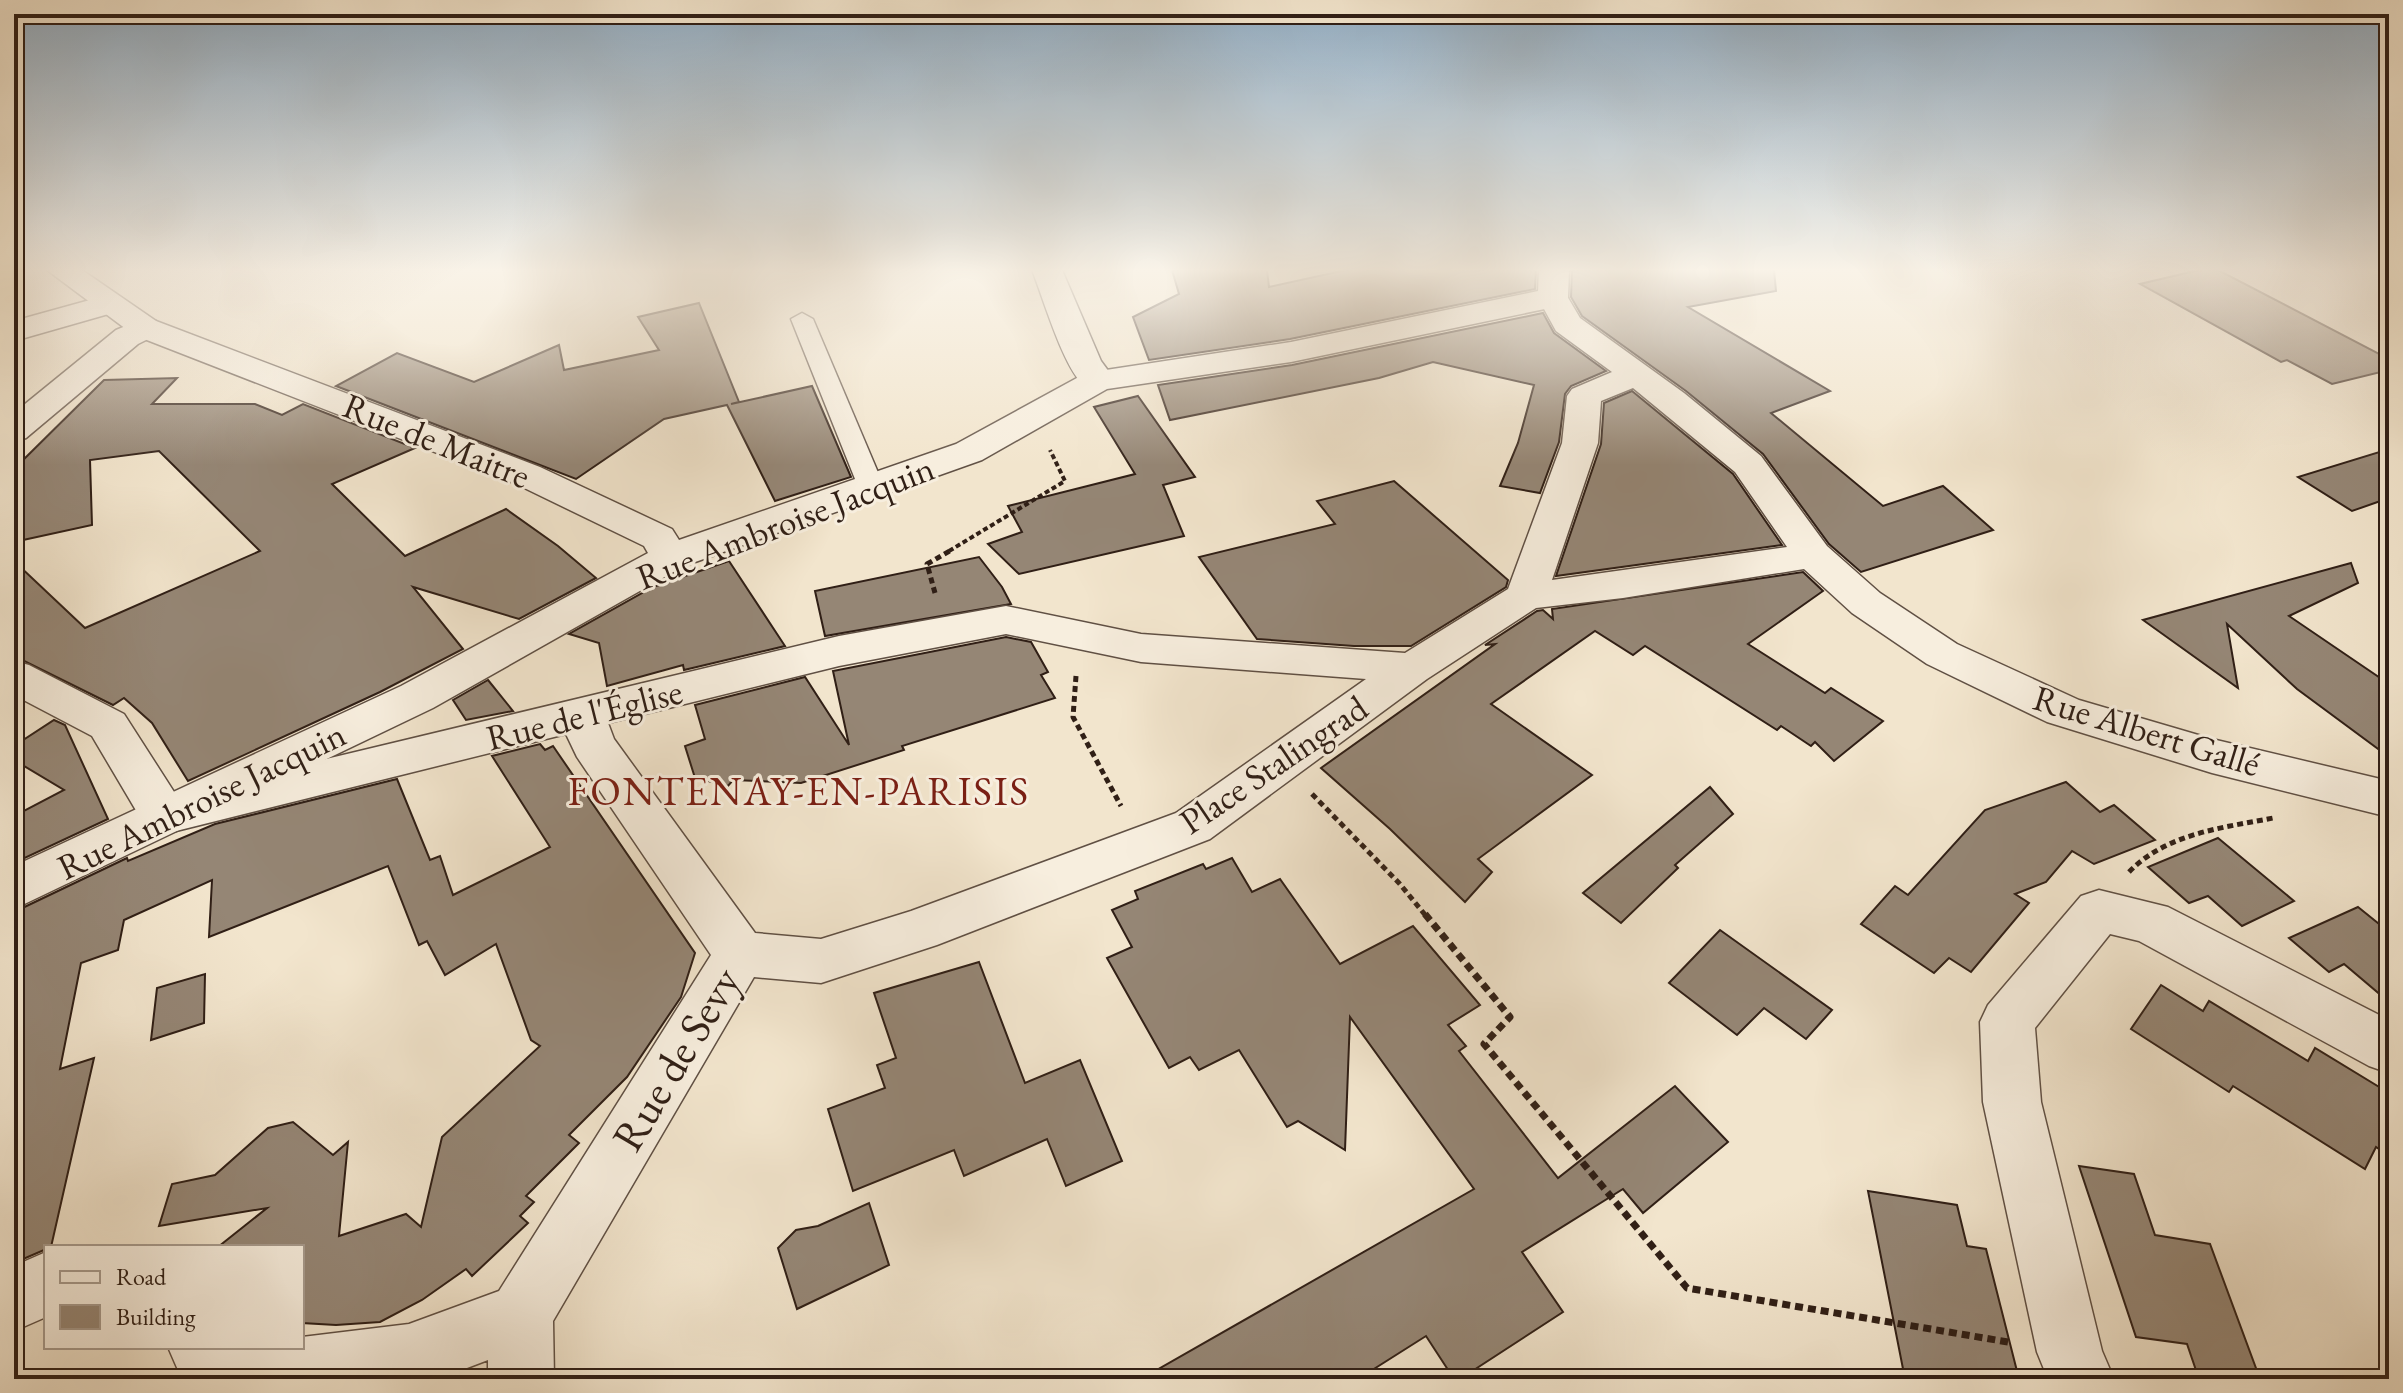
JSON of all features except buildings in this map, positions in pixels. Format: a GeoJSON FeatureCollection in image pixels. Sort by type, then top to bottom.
{"type":"FeatureCollection","features":[{"type":"Feature","properties":{"kind":"street"},"geometry":{"type":"LineString","coordinates":[[14,431],[131,335]]}},
{"type":"Feature","properties":{"kind":"street","name":"Rue de Maitre"},"geometry":{"type":"LineString","coordinates":[[162,335],[222,360],[294,383],[527,475],[658,538],[670,557]]}},
{"type":"Feature","properties":{"kind":"street"},"geometry":{"type":"LineString","coordinates":[[1074,335],[1085,363],[1098,380]]}},
{"type":"Feature","properties":{"kind":"street","name":"Rue Ambroise Jacquin"},"geometry":{"type":"LineString","coordinates":[[14,889],[417,697],[670,557],[872,489],[969,452],[1098,380],[1291,352],[1370,335]]}},
{"type":"Feature","properties":{"kind":"street","name":"Rue Albert Gallé"},"geometry":{"type":"LineString","coordinates":[[1582,335],[1637,374],[1748,464],[1813,555],[1866,603],[1942,654],[2063,711],[2212,756],[2389,799]]}},
{"type":"Feature","properties":{"kind":"street"},"geometry":{"type":"LineString","coordinates":[[1526,596],[1580,443],[1584,396],[1637,374]]}},
{"type":"Feature","properties":{"kind":"street"},"geometry":{"type":"LineString","coordinates":[[1412,668],[1526,596],[1623,585],[1813,555]]}},
{"type":"Feature","properties":{"kind":"street","name":"Rue de l'Église"},"geometry":{"type":"LineString","coordinates":[[164,816],[839,651],[1006,620]]}},
{"type":"Feature","properties":{"kind":"street","name":"Place Stalingrad"},"geometry":{"type":"LineString","coordinates":[[1006,620],[1141,648],[1412,668]]}},
{"type":"Feature","properties":{"kind":"street","name":"Place Stalingrad"},"geometry":{"type":"LineString","coordinates":[[740,954],[821,961],[919,930],[1193,826],[1412,668]]}},
{"type":"Feature","properties":{"kind":"street"},"geometry":{"type":"LineString","coordinates":[[14,676],[108,725],[164,816]]}},
{"type":"Feature","properties":{"kind":"street","name":"Rue de Sevy"},"geometry":{"type":"LineString","coordinates":[[521,1315],[740,954],[593,745],[582,715]]}},
{"type":"Feature","properties":{"kind":"street"},"geometry":{"type":"LineString","coordinates":[[2076,1366],[2012,1102],[2007,1022],[2099,911],[2150,922],[2389,1048]]}},
{"type":"Feature","properties":{"kind":"street"},"geometry":{"type":"LineString","coordinates":[[14,1299],[44,1285]]}},
{"type":"Feature","properties":{"kind":"street"},"geometry":{"type":"LineString","coordinates":[[204,1349],[221,1359],[310,1371],[409,1357],[521,1315],[521,1379]]}},
{"type":"Feature","properties":{"kind":"lane"},"geometry":{"type":"LineString","coordinates":[[809,335],[872,489]]}},
{"type":"Feature","properties":{"kind":"path"},"geometry":{"type":"LineString","coordinates":[[927,564],[1065,481]]}},
{"type":"Feature","properties":{"kind":"path"},"geometry":{"type":"LineString","coordinates":[[1092,637],[1077,664],[1073,717],[1143,845]]}},
{"type":"Feature","properties":{"kind":"path"},"geometry":{"type":"LineString","coordinates":[[1281,762],[1399,883],[1510,1017],[1484,1044],[1687,1288],[2076,1366]]}},
{"type":"Feature","properties":{"kind":"path"},"geometry":{"type":"LineString","coordinates":[[2099,911],[2139,859],[2204,830],[2266,819]]}},
{"type":"Feature","properties":{"kind":"district","name":"FONTENAY-EN-PARISIS"},"geometry":{"type":"Point","coordinates":[799,791]}}]}
